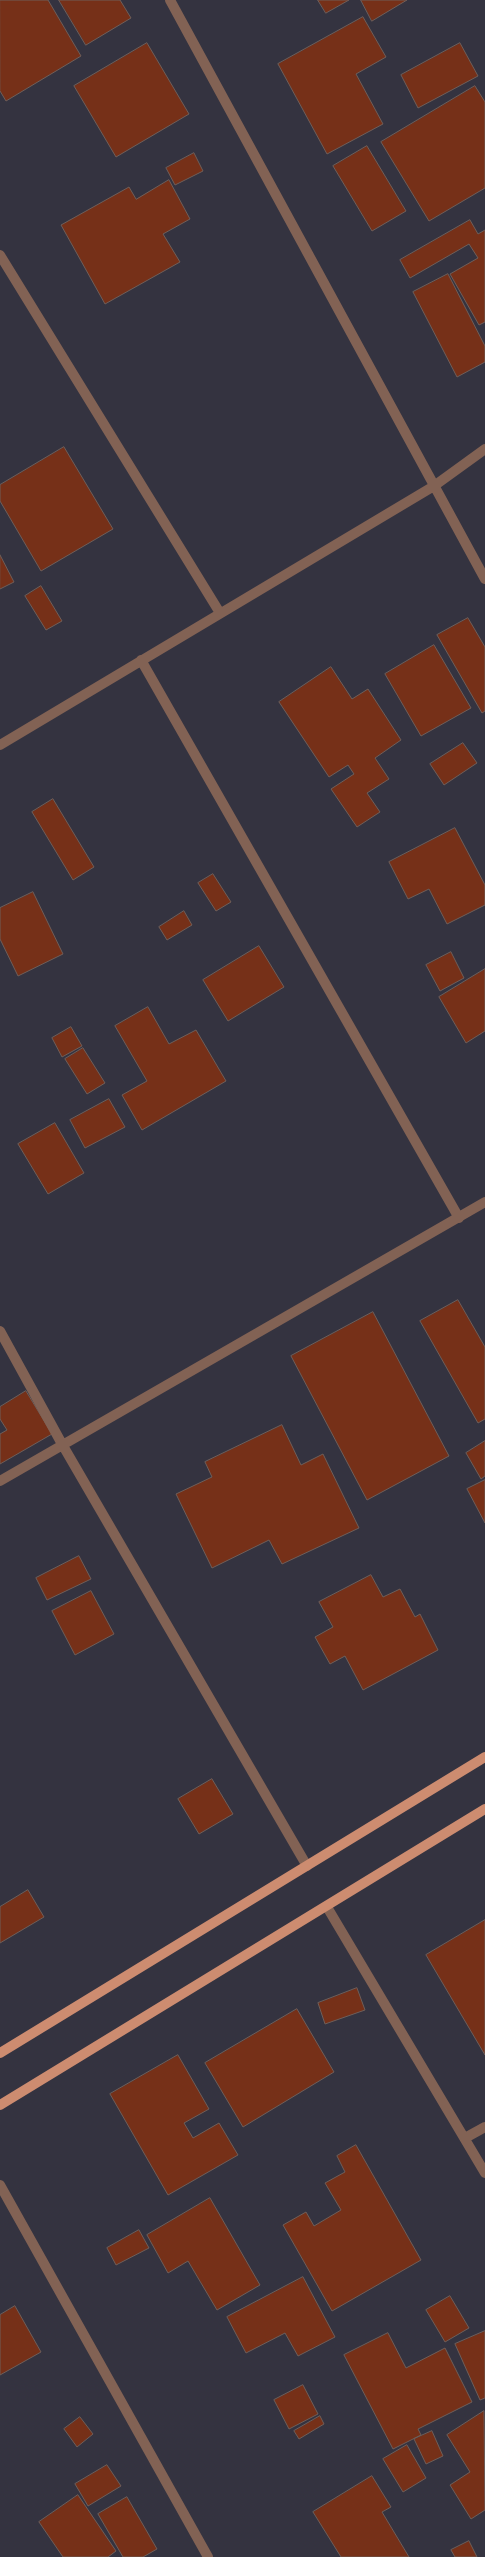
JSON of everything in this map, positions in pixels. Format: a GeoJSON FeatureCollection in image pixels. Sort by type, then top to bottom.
{"type":"FeatureCollection","features":[{"type":"Feature","properties":{"kind":"main road"},"geometry":{"type":"LineString","coordinates":[[0,2053],[485,1757]]}},
{"type":"Feature","properties":{"kind":"main road"},"geometry":{"type":"LineString","coordinates":[[0,2105],[327,1907],[485,1809]]}},
{"type":"Feature","properties":{"kind":"street"},"geometry":{"type":"LineString","coordinates":[[170,0],[485,579]]}},
{"type":"Feature","properties":{"kind":"street"},"geometry":{"type":"LineString","coordinates":[[0,255],[220,614]]}},
{"type":"Feature","properties":{"kind":"street"},"geometry":{"type":"LineString","coordinates":[[0,745],[434,486],[485,449]]}},
{"type":"Feature","properties":{"kind":"street"},"geometry":{"type":"LineString","coordinates":[[141,660],[459,1218]]}},
{"type":"Feature","properties":{"kind":"street"},"geometry":{"type":"LineString","coordinates":[[0,1481],[485,1202]]}},
{"type":"Feature","properties":{"kind":"street"},"geometry":{"type":"LineString","coordinates":[[0,1331],[62,1444],[307,1866]]}},
{"type":"Feature","properties":{"kind":"street"},"geometry":{"type":"LineString","coordinates":[[327,1907],[485,2173]]}},
{"type":"Feature","properties":{"kind":"street"},"geometry":{"type":"LineString","coordinates":[[465,2138],[485,2127]]}},
{"type":"Feature","properties":{"kind":"street"},"geometry":{"type":"LineString","coordinates":[[0,2185],[208,2557]]}},
{"type":"Feature","properties":{"kind":"building"},"geometry":{"type":"Polygon","coordinates":[[[0,0],[48,0],[81,56],[6,101],[0,91],[0,0]]]}},
{"type":"Feature","properties":{"kind":"building"},"geometry":{"type":"Polygon","coordinates":[[[59,0],[120,0],[131,18],[86,45],[59,0]]]}},
{"type":"Feature","properties":{"kind":"building"},"geometry":{"type":"Polygon","coordinates":[[[318,0],[349,0],[326,13],[318,0]]]}},
{"type":"Feature","properties":{"kind":"building"},"geometry":{"type":"Polygon","coordinates":[[[361,0],[407,0],[372,21],[361,0]]]}},
{"type":"Feature","properties":{"kind":"building"},"geometry":{"type":"Polygon","coordinates":[[[363,17],[386,57],[356,74],[383,124],[327,154],[278,64],[363,17]]]}},
{"type":"Feature","properties":{"kind":"building"},"geometry":{"type":"Polygon","coordinates":[[[147,43],[189,114],[116,157],[74,86],[147,43]]]}},
{"type":"Feature","properties":{"kind":"building"},"geometry":{"type":"Polygon","coordinates":[[[460,43],[478,76],[418,108],[401,75],[460,43]]]}},
{"type":"Feature","properties":{"kind":"building"},"geometry":{"type":"Polygon","coordinates":[[[475,86],[485,102],[485,188],[429,221],[381,142],[475,86]]]}},
{"type":"Feature","properties":{"kind":"building"},"geometry":{"type":"Polygon","coordinates":[[[367,146],[406,211],[372,231],[333,166],[367,146]]]}},
{"type":"Feature","properties":{"kind":"building"},"geometry":{"type":"Polygon","coordinates":[[[194,153],[203,171],[175,185],[166,168],[194,153]]]}},
{"type":"Feature","properties":{"kind":"building"},"geometry":{"type":"Polygon","coordinates":[[[169,180],[190,219],[163,234],[180,262],[105,304],[61,225],[129,187],[136,199],[169,180]]]}},
{"type":"Feature","properties":{"kind":"building"},"geometry":{"type":"Polygon","coordinates":[[[470,220],[478,234],[485,230],[485,322],[479,325],[450,274],[478,258],[469,244],[410,278],[400,260],[470,220]]]}},
{"type":"Feature","properties":{"kind":"building"},"geometry":{"type":"Polygon","coordinates":[[[448,274],[485,346],[485,362],[457,377],[413,292],[448,274]]]}},
{"type":"Feature","properties":{"kind":"building"},"geometry":{"type":"Polygon","coordinates":[[[64,447],[113,529],[41,571],[0,501],[0,485],[64,447]]]}},
{"type":"Feature","properties":{"kind":"building"},"geometry":{"type":"Polygon","coordinates":[[[0,555],[14,582],[0,589],[0,555]]]}},
{"type":"Feature","properties":{"kind":"building"},"geometry":{"type":"Polygon","coordinates":[[[41,586],[62,621],[46,630],[25,596],[41,586]]]}},
{"type":"Feature","properties":{"kind":"building"},"geometry":{"type":"Polygon","coordinates":[[[468,618],[485,647],[485,711],[482,713],[437,635],[468,618]]]}},
{"type":"Feature","properties":{"kind":"building"},"geometry":{"type":"Polygon","coordinates":[[[434,645],[471,708],[421,736],[385,674],[434,645]]]}},
{"type":"Feature","properties":{"kind":"building"},"geometry":{"type":"Polygon","coordinates":[[[331,667],[352,699],[368,689],[401,740],[375,758],[389,779],[367,793],[380,812],[357,827],[331,789],[354,774],[348,765],[329,777],[279,702],[331,667]]]}},
{"type":"Feature","properties":{"kind":"building"},"geometry":{"type":"Polygon","coordinates":[[[463,743],[477,763],[444,785],[430,764],[463,743]]]}},
{"type":"Feature","properties":{"kind":"building"},"geometry":{"type":"Polygon","coordinates":[[[53,799],[94,867],[73,880],[32,812],[53,799]]]}},
{"type":"Feature","properties":{"kind":"building"},"geometry":{"type":"Polygon","coordinates":[[[455,828],[485,885],[485,905],[447,924],[429,889],[408,899],[389,862],[455,828]]]}},
{"type":"Feature","properties":{"kind":"building"},"geometry":{"type":"Polygon","coordinates":[[[213,874],[231,902],[216,911],[198,883],[213,874]]]}},
{"type":"Feature","properties":{"kind":"building"},"geometry":{"type":"Polygon","coordinates":[[[33,892],[63,954],[18,976],[0,939],[0,908],[33,892]]]}},
{"type":"Feature","properties":{"kind":"building"},"geometry":{"type":"Polygon","coordinates":[[[184,911],[192,925],[167,940],[159,927],[184,911]]]}},
{"type":"Feature","properties":{"kind":"building"},"geometry":{"type":"Polygon","coordinates":[[[259,946],[284,987],[228,1021],[203,980],[259,946]]]}},
{"type":"Feature","properties":{"kind":"building"},"geometry":{"type":"Polygon","coordinates":[[[451,952],[464,978],[440,991],[426,965],[451,952]]]}},
{"type":"Feature","properties":{"kind":"building"},"geometry":{"type":"Polygon","coordinates":[[[485,969],[485,1031],[466,1043],[439,997],[485,969]]]}},
{"type":"Feature","properties":{"kind":"building"},"geometry":{"type":"Polygon","coordinates":[[[148,1007],[169,1044],[196,1030],[226,1081],[142,1130],[122,1095],[147,1081],[115,1026],[148,1007]]]}},
{"type":"Feature","properties":{"kind":"building"},"geometry":{"type":"Polygon","coordinates":[[[71,1027],[82,1046],[62,1057],[52,1038],[71,1027]]]}},
{"type":"Feature","properties":{"kind":"building"},"geometry":{"type":"Polygon","coordinates":[[[83,1048],[105,1083],[87,1094],[65,1059],[83,1048]]]}},
{"type":"Feature","properties":{"kind":"building"},"geometry":{"type":"Polygon","coordinates":[[[109,1099],[125,1127],[85,1148],[70,1120],[109,1099]]]}},
{"type":"Feature","properties":{"kind":"building"},"geometry":{"type":"Polygon","coordinates":[[[55,1123],[84,1173],[48,1194],[18,1144],[55,1123]]]}},
{"type":"Feature","properties":{"kind":"building"},"geometry":{"type":"Polygon","coordinates":[[[458,1300],[485,1347],[485,1419],[478,1423],[420,1321],[458,1300]]]}},
{"type":"Feature","properties":{"kind":"building"},"geometry":{"type":"Polygon","coordinates":[[[373,1312],[449,1456],[367,1500],[291,1356],[373,1312]]]}},
{"type":"Feature","properties":{"kind":"building"},"geometry":{"type":"Polygon","coordinates":[[[26,1391],[52,1434],[0,1464],[0,1434],[7,1430],[0,1419],[0,1407],[26,1391]]]}},
{"type":"Feature","properties":{"kind":"building"},"geometry":{"type":"Polygon","coordinates":[[[282,1425],[301,1465],[323,1454],[359,1528],[282,1564],[269,1540],[212,1568],[176,1494],[212,1477],[205,1462],[282,1425]]]}},
{"type":"Feature","properties":{"kind":"building"},"geometry":{"type":"Polygon","coordinates":[[[485,1441],[485,1476],[481,1479],[466,1453],[485,1441]]]}},
{"type":"Feature","properties":{"kind":"building"},"geometry":{"type":"Polygon","coordinates":[[[485,1480],[485,1523],[467,1489],[485,1480]]]}},
{"type":"Feature","properties":{"kind":"building"},"geometry":{"type":"Polygon","coordinates":[[[79,1556],[91,1579],[47,1600],[36,1578],[79,1556]]]}},
{"type":"Feature","properties":{"kind":"building"},"geometry":{"type":"Polygon","coordinates":[[[371,1575],[383,1597],[400,1589],[415,1617],[420,1614],[438,1650],[363,1690],[345,1656],[330,1664],[315,1637],[333,1627],[319,1602],[371,1575]]]}},
{"type":"Feature","properties":{"kind":"building"},"geometry":{"type":"Polygon","coordinates":[[[91,1591],[114,1634],[75,1655],[52,1611],[91,1591]]]}},
{"type":"Feature","properties":{"kind":"building"},"geometry":{"type":"Polygon","coordinates":[[[212,1779],[233,1814],[199,1834],[178,1799],[212,1779]]]}},
{"type":"Feature","properties":{"kind":"building"},"geometry":{"type":"Polygon","coordinates":[[[28,1890],[44,1917],[0,1943],[0,1907],[28,1890]]]}},
{"type":"Feature","properties":{"kind":"building"},"geometry":{"type":"Polygon","coordinates":[[[485,1920],[485,2055],[426,1955],[485,1920]]]}},
{"type":"Feature","properties":{"kind":"building"},"geometry":{"type":"Polygon","coordinates":[[[357,1988],[365,2010],[325,2024],[318,2003],[357,1988]]]}},
{"type":"Feature","properties":{"kind":"building"},"geometry":{"type":"Polygon","coordinates":[[[297,2009],[334,2072],[243,2127],[205,2063],[297,2009]]]}},
{"type":"Feature","properties":{"kind":"building"},"geometry":{"type":"Polygon","coordinates":[[[178,2055],[209,2109],[184,2123],[193,2138],[219,2123],[238,2155],[168,2195],[110,2094],[178,2055]]]}},
{"type":"Feature","properties":{"kind":"building"},"geometry":{"type":"Polygon","coordinates":[[[356,2145],[421,2260],[332,2311],[283,2225],[306,2212],[314,2226],[341,2210],[325,2183],[345,2172],[337,2156],[356,2145]]]}},
{"type":"Feature","properties":{"kind":"building"},"geometry":{"type":"Polygon","coordinates":[[[210,2198],[260,2285],[217,2310],[188,2261],[168,2273],[147,2235],[210,2198]]]}},
{"type":"Feature","properties":{"kind":"building"},"geometry":{"type":"Polygon","coordinates":[[[139,2230],[149,2248],[116,2265],[107,2248],[139,2230]]]}},
{"type":"Feature","properties":{"kind":"building"},"geometry":{"type":"Polygon","coordinates":[[[303,2277],[335,2337],[298,2356],[285,2333],[246,2353],[227,2317],[303,2277]]]}},
{"type":"Feature","properties":{"kind":"building"},"geometry":{"type":"Polygon","coordinates":[[[450,2296],[469,2328],[445,2342],[426,2310],[450,2296]]]}},
{"type":"Feature","properties":{"kind":"building"},"geometry":{"type":"Polygon","coordinates":[[[15,2306],[41,2352],[0,2375],[0,2315],[15,2306]]]}},
{"type":"Feature","properties":{"kind":"building"},"geometry":{"type":"Polygon","coordinates":[[[485,2331],[485,2398],[480,2400],[455,2344],[485,2331]]]}},
{"type":"Feature","properties":{"kind":"building"},"geometry":{"type":"Polygon","coordinates":[[[388,2333],[406,2368],[445,2348],[472,2402],[418,2429],[421,2435],[393,2449],[344,2355],[388,2333]]]}},
{"type":"Feature","properties":{"kind":"building"},"geometry":{"type":"Polygon","coordinates":[[[303,2385],[318,2414],[289,2429],[274,2400],[303,2385]]]}},
{"type":"Feature","properties":{"kind":"building"},"geometry":{"type":"Polygon","coordinates":[[[484,2411],[485,2510],[471,2519],[450,2485],[470,2472],[447,2435],[484,2411]]]}},
{"type":"Feature","properties":{"kind":"building"},"geometry":{"type":"Polygon","coordinates":[[[320,2416],[324,2424],[299,2439],[294,2431],[320,2416]]]}},
{"type":"Feature","properties":{"kind":"building"},"geometry":{"type":"Polygon","coordinates":[[[80,2417],[93,2434],[77,2447],[64,2429],[80,2417]]]}},
{"type":"Feature","properties":{"kind":"building"},"geometry":{"type":"Polygon","coordinates":[[[432,2431],[443,2456],[426,2464],[414,2439],[432,2431]]]}},
{"type":"Feature","properties":{"kind":"building"},"geometry":{"type":"Polygon","coordinates":[[[407,2445],[426,2478],[403,2492],[383,2459],[407,2445]]]}},
{"type":"Feature","properties":{"kind":"building"},"geometry":{"type":"Polygon","coordinates":[[[107,2465],[121,2486],[88,2506],[75,2484],[107,2465]]]}},
{"type":"Feature","properties":{"kind":"building"},"geometry":{"type":"Polygon","coordinates":[[[372,2476],[391,2507],[382,2512],[409,2557],[341,2557],[313,2512],[372,2476]]]}},
{"type":"Feature","properties":{"kind":"building"},"geometry":{"type":"Polygon","coordinates":[[[78,2495],[116,2551],[108,2557],[63,2557],[39,2522],[78,2495]]]}},
{"type":"Feature","properties":{"kind":"building"},"geometry":{"type":"Polygon","coordinates":[[[127,2497],[157,2549],[143,2557],[123,2557],[98,2514],[127,2497]]]}},
{"type":"Feature","properties":{"kind":"building"},"geometry":{"type":"Polygon","coordinates":[[[469,2541],[477,2557],[455,2557],[451,2550],[469,2541]]]}}]}
